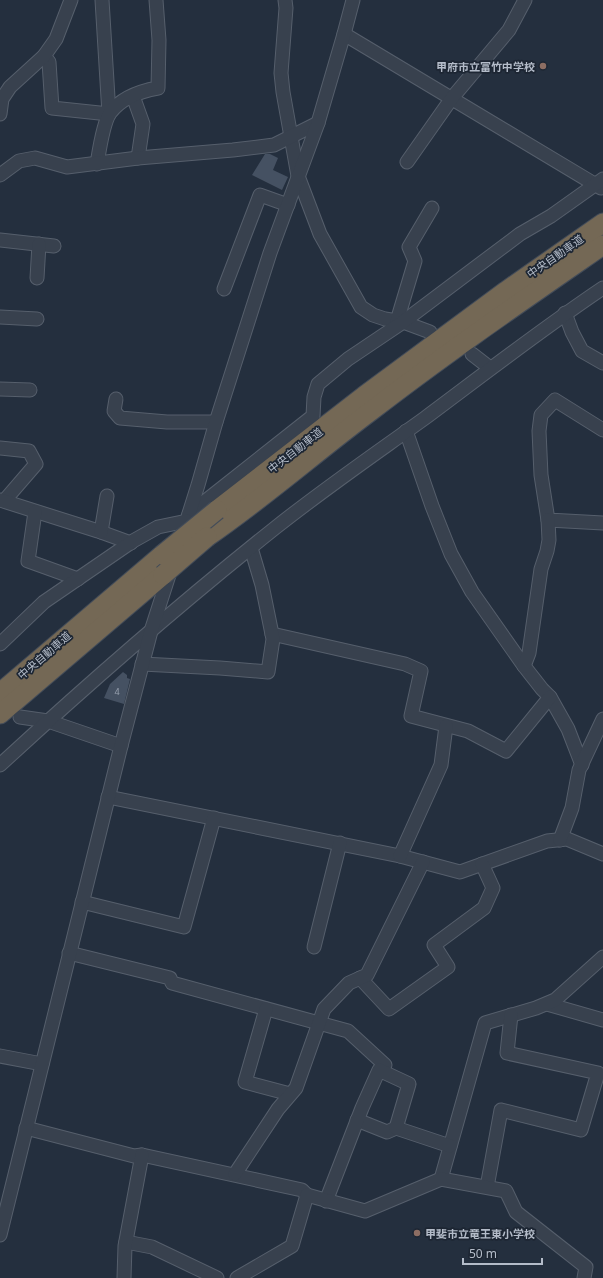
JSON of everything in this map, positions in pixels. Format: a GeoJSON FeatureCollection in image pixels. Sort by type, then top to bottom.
{"type":"FeatureCollection","features":[{"type":"Feature","properties":{"kind":"highway","name":"中央自動車道"},"geometry":{"type":"LineString","coordinates":[[0,693],[217,510],[364,396],[506,290],[603,223]]}},
{"type":"Feature","properties":{"kind":"highway","name":"中央自動車道"},"geometry":{"type":"LineString","coordinates":[[0,714],[207,538],[371,411],[513,307],[603,245]]}},
{"type":"Feature","properties":{"kind":"street"},"geometry":{"type":"LineString","coordinates":[[0,114],[2,99],[10,87],[44,56],[56,39],[71,0]]}},
{"type":"Feature","properties":{"kind":"street"},"geometry":{"type":"LineString","coordinates":[[96,164],[102,136],[110,114],[102,0]]}},
{"type":"Feature","properties":{"kind":"street"},"geometry":{"type":"LineString","coordinates":[[44,56],[49,62],[52,108],[110,114],[126,99],[144,91],[158,88],[159,40],[156,0]]}},
{"type":"Feature","properties":{"kind":"street"},"geometry":{"type":"LineString","coordinates":[[285,0],[286,8],[280,73],[298,176],[320,234],[361,307],[373,315],[430,332]]}},
{"type":"Feature","properties":{"kind":"street"},"geometry":{"type":"LineString","coordinates":[[0,1235],[108,797],[151,631],[270,253],[318,123],[353,0]]}},
{"type":"Feature","properties":{"kind":"street"},"geometry":{"type":"LineString","coordinates":[[407,162],[452,98],[509,30],[525,0]]}},
{"type":"Feature","properties":{"kind":"street"},"geometry":{"type":"LineString","coordinates":[[0,644],[44,602],[131,543],[158,527],[188,517],[313,416],[314,397],[318,384],[348,359],[520,234],[600,184],[344,34]]}},
{"type":"Feature","properties":{"kind":"street"},"geometry":{"type":"LineString","coordinates":[[133,96],[143,124],[138,158]]}},
{"type":"Feature","properties":{"kind":"street"},"geometry":{"type":"LineString","coordinates":[[1,172],[19,161],[35,158],[67,167],[138,158],[274,145],[318,123]]}},
{"type":"Feature","properties":{"kind":"street"},"geometry":{"type":"LineString","coordinates":[[224,289],[260,195],[288,205]]}},
{"type":"Feature","properties":{"kind":"street"},"geometry":{"type":"LineString","coordinates":[[400,322],[415,261],[410,247],[432,208]]}},
{"type":"Feature","properties":{"kind":"street"},"geometry":{"type":"LineString","coordinates":[[0,240],[54,246]]}},
{"type":"Feature","properties":{"kind":"street"},"geometry":{"type":"LineString","coordinates":[[37,278],[39,244]]}},
{"type":"Feature","properties":{"kind":"street"},"geometry":{"type":"LineString","coordinates":[[0,765],[151,631],[252,548],[355,467],[565,313],[603,288]]}},
{"type":"Feature","properties":{"kind":"street"},"geometry":{"type":"LineString","coordinates":[[565,313],[572,332],[582,351],[603,363]]}},
{"type":"Feature","properties":{"kind":"street"},"geometry":{"type":"LineString","coordinates":[[0,317],[37,319]]}},
{"type":"Feature","properties":{"kind":"street"},"geometry":{"type":"LineString","coordinates":[[472,354],[490,368]]}},
{"type":"Feature","properties":{"kind":"street"},"geometry":{"type":"LineString","coordinates":[[0,389],[30,390]]}},
{"type":"Feature","properties":{"kind":"street"},"geometry":{"type":"LineString","coordinates":[[116,399],[114,411],[120,418],[167,422],[216,422]]}},
{"type":"Feature","properties":{"kind":"street"},"geometry":{"type":"LineString","coordinates":[[524,666],[530,653],[541,569],[549,540],[548,520],[541,475],[539,431],[541,415],[555,400],[603,430]]}},
{"type":"Feature","properties":{"kind":"street"},"geometry":{"type":"LineString","coordinates":[[406,431],[432,506],[451,554],[472,592],[524,666],[550,697],[568,729],[582,765]]}},
{"type":"Feature","properties":{"kind":"street"},"geometry":{"type":"LineString","coordinates":[[0,448],[29,451],[36,464],[2,501],[131,543]]}},
{"type":"Feature","properties":{"kind":"street"},"geometry":{"type":"LineString","coordinates":[[101,532],[107,496]]}},
{"type":"Feature","properties":{"kind":"street"},"geometry":{"type":"LineString","coordinates":[[35,512],[28,561],[78,579]]}},
{"type":"Feature","properties":{"kind":"street"},"geometry":{"type":"LineString","coordinates":[[548,520],[603,523]]}},
{"type":"Feature","properties":{"kind":"street"},"geometry":{"type":"LineString","coordinates":[[142,664],[268,672],[273,639],[262,585],[252,548]]}},
{"type":"Feature","properties":{"kind":"street"},"geometry":{"type":"LineString","coordinates":[[272,634],[405,664],[421,671],[411,716],[468,731],[506,751],[550,697]]}},
{"type":"Feature","properties":{"kind":"street"},"geometry":{"type":"LineString","coordinates":[[20,717],[48,721],[121,746]]}},
{"type":"Feature","properties":{"kind":"street"},"geometry":{"type":"LineString","coordinates":[[560,840],[572,808],[579,770],[603,719]]}},
{"type":"Feature","properties":{"kind":"street"},"geometry":{"type":"LineString","coordinates":[[400,856],[441,765],[446,726]]}},
{"type":"Feature","properties":{"kind":"street"},"geometry":{"type":"LineString","coordinates":[[108,797],[400,856],[460,872],[547,841],[567,839],[602,851]]}},
{"type":"Feature","properties":{"kind":"street"},"geometry":{"type":"LineString","coordinates":[[82,902],[184,927],[214,818]]}},
{"type":"Feature","properties":{"kind":"street"},"geometry":{"type":"LineString","coordinates":[[314,947],[340,844]]}},
{"type":"Feature","properties":{"kind":"street"},"geometry":{"type":"LineString","coordinates":[[235,1174],[278,1109],[296,1088],[324,1009],[349,983],[367,975],[424,862]]}},
{"type":"Feature","properties":{"kind":"street"},"geometry":{"type":"LineString","coordinates":[[360,978],[389,1009],[448,968],[434,945],[484,908],[492,888],[482,864]]}},
{"type":"Feature","properties":{"kind":"street"},"geometry":{"type":"LineString","coordinates":[[69,953],[170,978],[172,983],[348,1031],[384,1065]]}},
{"type":"Feature","properties":{"kind":"street"},"geometry":{"type":"LineString","coordinates":[[441,1179],[485,1023],[536,1008],[555,1000],[603,957]]}},
{"type":"Feature","properties":{"kind":"street"},"geometry":{"type":"LineString","coordinates":[[547,1004],[603,1020]]}},
{"type":"Feature","properties":{"kind":"street"},"geometry":{"type":"LineString","coordinates":[[266,1009],[245,1082],[290,1094]]}},
{"type":"Feature","properties":{"kind":"street"},"geometry":{"type":"LineString","coordinates":[[487,1187],[501,1110],[581,1130],[598,1073],[507,1054],[511,1015]]}},
{"type":"Feature","properties":{"kind":"street"},"geometry":{"type":"LineString","coordinates":[[0,1056],[42,1064]]}},
{"type":"Feature","properties":{"kind":"street"},"geometry":{"type":"LineString","coordinates":[[326,1201],[357,1120],[379,1070],[409,1084],[396,1128]]}},
{"type":"Feature","properties":{"kind":"street"},"geometry":{"type":"LineString","coordinates":[[357,1120],[387,1132],[396,1128],[450,1146]]}},
{"type":"Feature","properties":{"kind":"street"},"geometry":{"type":"LineString","coordinates":[[26,1128],[134,1156],[142,1155],[235,1174],[302,1190],[307,1196],[365,1211],[441,1179],[506,1191],[516,1212],[586,1267],[584,1278]]}},
{"type":"Feature","properties":{"kind":"street"},"geometry":{"type":"LineString","coordinates":[[124,1278],[126,1242],[142,1155]]}},
{"type":"Feature","properties":{"kind":"street"},"geometry":{"type":"LineString","coordinates":[[237,1278],[292,1246],[307,1196]]}},
{"type":"Feature","properties":{"kind":"street"},"geometry":{"type":"LineString","coordinates":[[126,1242],[152,1247],[217,1278]]}},
{"type":"Feature","properties":{"kind":"building"},"geometry":{"type":"Polygon","coordinates":[[[265,154],[270,154],[278,158],[273,170],[288,177],[282,190],[252,175],[265,154]]]}},
{"type":"Feature","properties":{"kind":"building"},"geometry":{"type":"Polygon","coordinates":[[[123,672],[127,675],[127,678],[130,679],[124,704],[104,698],[110,684],[123,672]]]}},
{"type":"Feature","properties":{"kind":"place","name":"甲府市立富竹中学校"},"geometry":{"type":"Point","coordinates":[543,66]}},
{"type":"Feature","properties":{"kind":"place","name":"甲斐市立竜王東小学校"},"geometry":{"type":"Point","coordinates":[417,1233]}}]}
